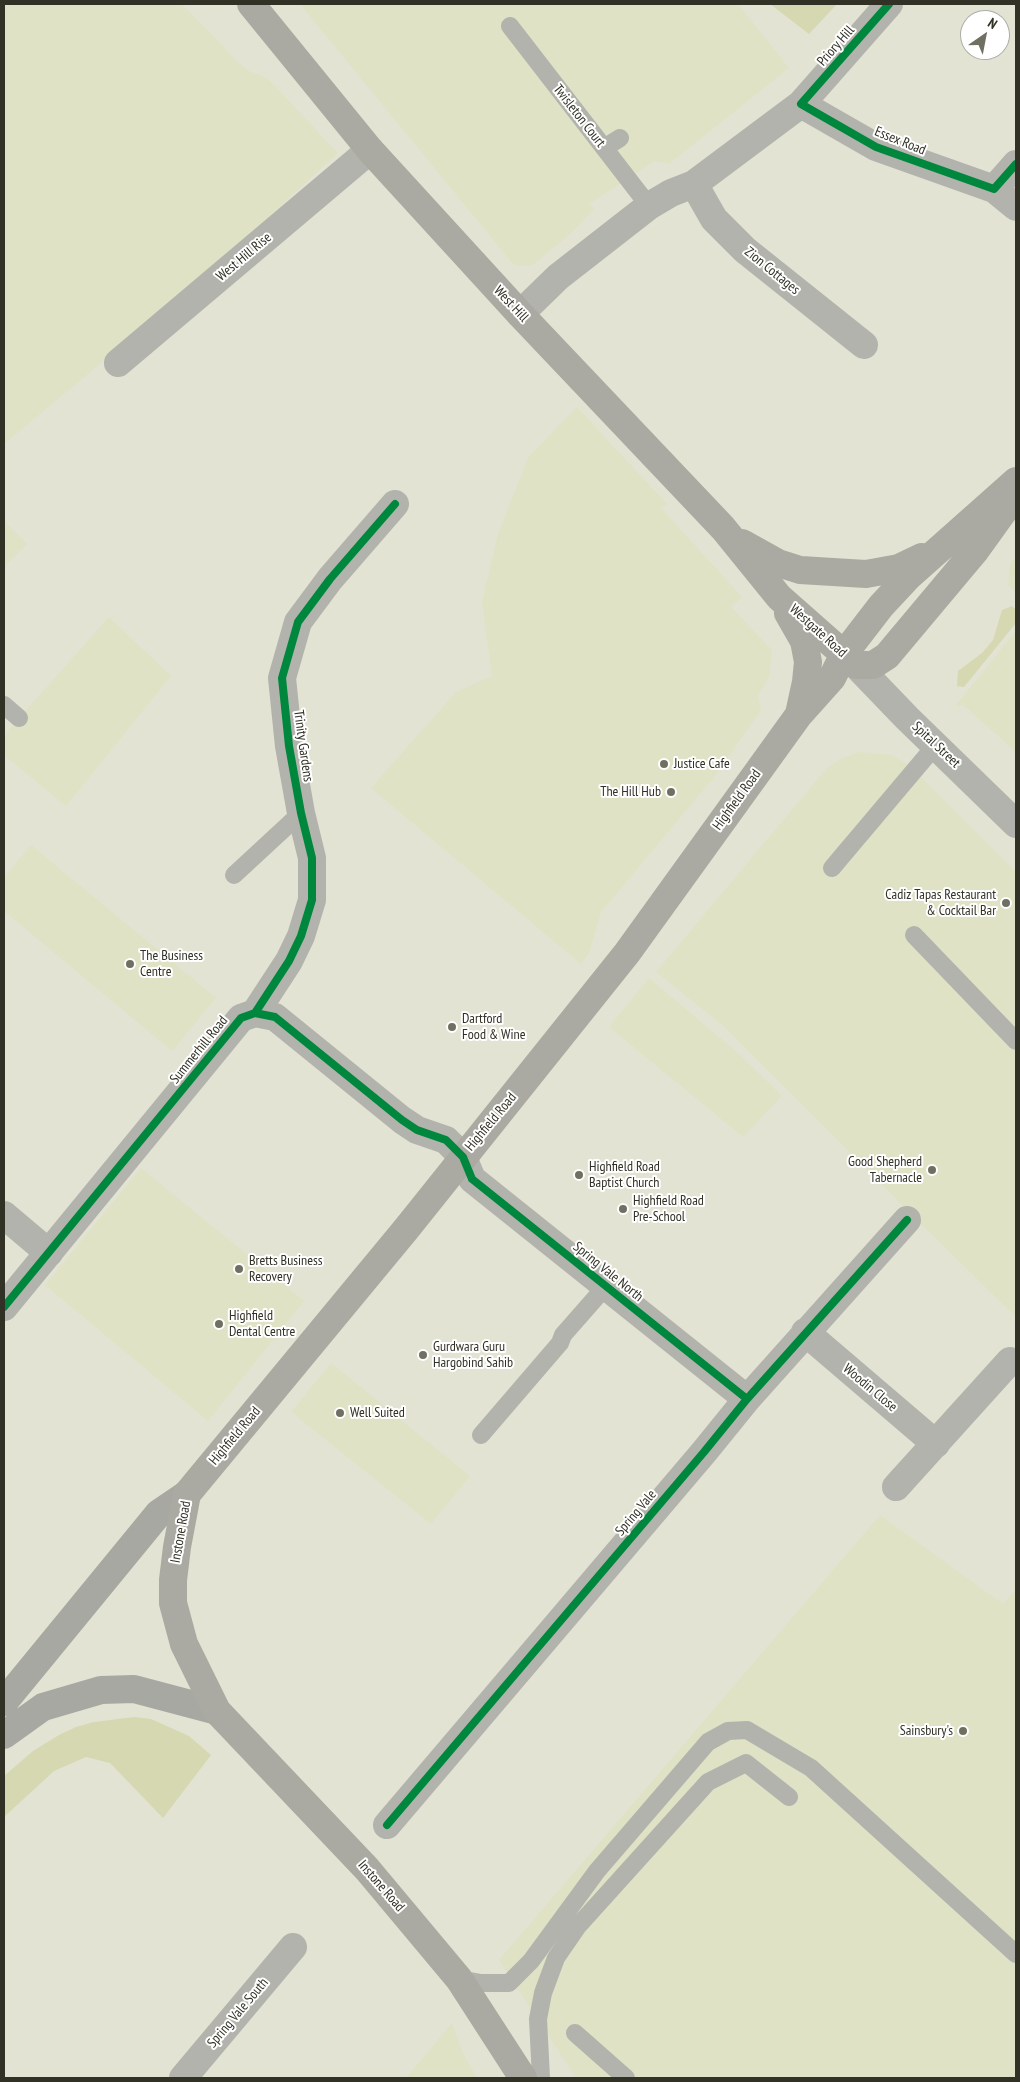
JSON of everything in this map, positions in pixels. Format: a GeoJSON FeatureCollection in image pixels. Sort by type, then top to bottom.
{"type":"FeatureCollection","features":[{"type":"Feature","properties":{"kind":"main road","name":"West Hill"},"geometry":{"type":"LineString","coordinates":[[251,4],[370,150],[520,314],[723,528],[779,597]]}},
{"type":"Feature","properties":{"kind":"main road","name":"Highfield Road"},"geometry":{"type":"LineString","coordinates":[[187,1494],[407,1228],[627,953],[798,716],[850,660],[881,606],[908,576],[1016,481]]}},
{"type":"Feature","properties":{"kind":"main road"},"geometry":{"type":"LineString","coordinates":[[850,660],[873,665],[887,656],[968,559],[1016,494]]}},
{"type":"Feature","properties":{"kind":"main road","name":"Highfield Road"},"geometry":{"type":"LineString","coordinates":[[723,528],[747,547],[778,563],[800,570],[866,574],[898,568],[939,548]]}},
{"type":"Feature","properties":{"kind":"main road"},"geometry":{"type":"LineString","coordinates":[[779,597],[804,641],[808,662],[806,682],[798,716]]}},
{"type":"Feature","properties":{"kind":"main road","name":"Westgate Road"},"geometry":{"type":"LineString","coordinates":[[779,597],[850,660]]}},
{"type":"Feature","properties":{"kind":"main road","name":"Instone Road"},"geometry":{"type":"LineString","coordinates":[[187,1494],[172,1580],[173,1603],[184,1644],[217,1711],[367,1869],[459,1979],[523,2078]]}},
{"type":"Feature","properties":{"kind":"street","name":"Priory Hill"},"geometry":{"type":"LineString","coordinates":[[520,314],[558,277],[649,206],[671,193],[694,184],[801,104],[889,4]]}},
{"type":"Feature","properties":{"kind":"street","name":"Essex Road"},"geometry":{"type":"LineString","coordinates":[[801,104],[876,147],[994,189],[1016,207]]}},
{"type":"Feature","properties":{"kind":"street","name":"West Hill Rise"},"geometry":{"type":"LineString","coordinates":[[118,363],[370,150]]}},
{"type":"Feature","properties":{"kind":"street"},"geometry":{"type":"LineString","coordinates":[[994,189],[1016,164]]}},
{"type":"Feature","properties":{"kind":"street","name":"Zion Cottages"},"geometry":{"type":"LineString","coordinates":[[694,184],[714,219],[745,250],[864,345]]}},
{"type":"Feature","properties":{"kind":"street","name":"Trinity Gardens"},"geometry":{"type":"LineString","coordinates":[[256,1013],[289,961],[301,936],[312,900],[312,858],[300,813],[289,746],[282,678],[298,622],[330,579],[395,504]]}},
{"type":"Feature","properties":{"kind":"street","name":"Spital Street"},"geometry":{"type":"LineString","coordinates":[[850,660],[1016,824]]}},
{"type":"Feature","properties":{"kind":"street"},"geometry":{"type":"LineString","coordinates":[[256,1013],[275,1017],[402,1120],[417,1130],[446,1140],[463,1157]]}},
{"type":"Feature","properties":{"kind":"street","name":"Summerhill Road"},"geometry":{"type":"LineString","coordinates":[[4,1307],[241,1018],[256,1013]]}},
{"type":"Feature","properties":{"kind":"street","name":"Spring Vale North"},"geometry":{"type":"LineString","coordinates":[[463,1157],[472,1179],[747,1399]]}},
{"type":"Feature","properties":{"kind":"street"},"geometry":{"type":"LineString","coordinates":[[4,1215],[49,1253]]}},
{"type":"Feature","properties":{"kind":"street","name":"Spring Vale"},"geometry":{"type":"LineString","coordinates":[[387,1826],[747,1399],[906,1220]]}},
{"type":"Feature","properties":{"kind":"street","name":"Woodin Close"},"geometry":{"type":"LineString","coordinates":[[805,1332],[936,1444]]}},
{"type":"Feature","properties":{"kind":"street"},"geometry":{"type":"LineString","coordinates":[[896,1487],[1010,1361]]}},
{"type":"Feature","properties":{"kind":"street","name":"Highfield Road"},"geometry":{"type":"LineString","coordinates":[[4,1702],[159,1513],[187,1494]]}},
{"type":"Feature","properties":{"kind":"street"},"geometry":{"type":"LineString","coordinates":[[4,1735],[43,1706],[101,1690],[134,1688],[217,1711]]}},
{"type":"Feature","properties":{"kind":"street","name":"Spring Vale South"},"geometry":{"type":"LineString","coordinates":[[183,2078],[293,1947]]}},
{"type":"Feature","properties":{"kind":"lane","name":"Twisleton Court"},"geometry":{"type":"LineString","coordinates":[[510,26],[649,206]]}},
{"type":"Feature","properties":{"kind":"lane"},"geometry":{"type":"LineString","coordinates":[[604,148],[620,138]]}},
{"type":"Feature","properties":{"kind":"lane"},"geometry":{"type":"LineString","coordinates":[[4,704],[19,718]]}},
{"type":"Feature","properties":{"kind":"lane"},"geometry":{"type":"LineString","coordinates":[[832,868],[935,746]]}},
{"type":"Feature","properties":{"kind":"lane"},"geometry":{"type":"LineString","coordinates":[[234,875],[300,813]]}},
{"type":"Feature","properties":{"kind":"lane"},"geometry":{"type":"LineString","coordinates":[[914,935],[1016,1041]]}},
{"type":"Feature","properties":{"kind":"lane"},"geometry":{"type":"LineString","coordinates":[[481,1435],[560,1344],[563,1335],[606,1286]]}},
{"type":"Feature","properties":{"kind":"lane"},"geometry":{"type":"LineString","coordinates":[[459,1979],[481,1983],[509,1983],[531,1961],[597,1872],[708,1742],[728,1731],[747,1730],[811,1768],[1016,1954]]}},
{"type":"Feature","properties":{"kind":"lane"},"geometry":{"type":"LineString","coordinates":[[541,2078],[538,2019],[543,1993],[556,1958],[578,1926],[708,1782],[746,1763],[789,1797]]}},
{"type":"Feature","properties":{"kind":"lane"},"geometry":{"type":"LineString","coordinates":[[575,2034],[626,2078]]}},
{"type":"Feature","properties":{"kind":"shaded area"},"geometry":{"type":"Polygon","coordinates":[[[4,4],[182,4],[239,63],[249,71],[265,77],[271,82],[338,153],[272,214],[266,226],[4,444],[4,4]]]}},
{"type":"Feature","properties":{"kind":"shaded area"},"geometry":{"type":"Polygon","coordinates":[[[300,4],[738,4],[789,68],[669,164],[655,161],[589,204],[594,209],[570,234],[533,265],[522,266],[513,264],[300,4]]]}},
{"type":"Feature","properties":{"kind":"shaded area"},"geometry":{"type":"Polygon","coordinates":[[[770,4],[837,4],[809,34],[770,4]]]}},
{"type":"Feature","properties":{"kind":"shaded area"},"geometry":{"type":"Polygon","coordinates":[[[577,407],[667,504],[661,508],[742,597],[731,607],[772,650],[769,677],[758,695],[761,710],[715,776],[601,912],[589,953],[581,964],[371,788],[456,692],[492,676],[482,602],[498,534],[529,456],[577,407]]]}},
{"type":"Feature","properties":{"kind":"shaded area"},"geometry":{"type":"Polygon","coordinates":[[[4,521],[27,544],[4,567],[4,521]]]}},
{"type":"Feature","properties":{"kind":"shaded area"},"geometry":{"type":"Polygon","coordinates":[[[1016,556],[1016,592],[1008,585],[1010,565],[1016,556]]]}},
{"type":"Feature","properties":{"kind":"shaded area"},"geometry":{"type":"Polygon","coordinates":[[[1012,606],[1016,610],[1016,623],[964,687],[957,686],[958,671],[982,653],[993,640],[1002,610],[1012,606]]]}},
{"type":"Feature","properties":{"kind":"shaded area"},"geometry":{"type":"Polygon","coordinates":[[[109,617],[171,676],[66,806],[4,755],[4,735],[109,617]]]}},
{"type":"Feature","properties":{"kind":"shaded area"},"geometry":{"type":"Polygon","coordinates":[[[1016,631],[1016,752],[962,704],[959,707],[956,705],[1016,631]]]}},
{"type":"Feature","properties":{"kind":"shaded area"},"geometry":{"type":"Polygon","coordinates":[[[859,752],[892,755],[911,767],[1016,872],[1016,1317],[721,1024],[656,972],[827,768],[841,759],[859,752]]]}},
{"type":"Feature","properties":{"kind":"shaded area"},"geometry":{"type":"Polygon","coordinates":[[[31,845],[216,998],[172,1051],[4,911],[4,877],[31,845]]]}},
{"type":"Feature","properties":{"kind":"shaded area"},"geometry":{"type":"Polygon","coordinates":[[[649,978],[738,1053],[782,1096],[743,1137],[609,1027],[649,978]]]}},
{"type":"Feature","properties":{"kind":"shaded area"},"geometry":{"type":"Polygon","coordinates":[[[141,1168],[304,1301],[208,1421],[45,1285],[141,1168]]]}},
{"type":"Feature","properties":{"kind":"shaded area"},"geometry":{"type":"Polygon","coordinates":[[[331,1363],[470,1476],[431,1524],[291,1412],[331,1363]]]}},
{"type":"Feature","properties":{"kind":"shaded area"},"geometry":{"type":"Polygon","coordinates":[[[880,1515],[1003,1604],[1016,1589],[1016,2078],[576,2078],[499,1960],[880,1515]]]}},
{"type":"Feature","properties":{"kind":"shaded area"},"geometry":{"type":"Polygon","coordinates":[[[134,1717],[151,1719],[189,1736],[211,1755],[163,1818],[110,1763],[86,1757],[54,1771],[4,1817],[4,1776],[33,1751],[76,1727],[94,1722],[134,1717]]]}},
{"type":"Feature","properties":{"kind":"shaded area"},"geometry":{"type":"Polygon","coordinates":[[[452,2023],[462,2051],[477,2078],[406,2078],[452,2023]]]}},
{"type":"Feature","properties":{"kind":"cycle path"},"geometry":{"type":"LineString","coordinates":[[889,4],[801,104],[876,147],[994,189],[1016,164]]}},
{"type":"Feature","properties":{"kind":"cycle path"},"geometry":{"type":"LineString","coordinates":[[255,1013],[289,961],[301,936],[312,900],[312,858],[301,813],[289,746],[282,678],[298,622],[330,579],[395,504]]}},
{"type":"Feature","properties":{"kind":"cycle path"},"geometry":{"type":"LineString","coordinates":[[4,1307],[241,1018],[255,1013],[275,1017],[402,1120],[417,1130],[446,1140],[463,1157],[472,1179],[747,1399]]}},
{"type":"Feature","properties":{"kind":"cycle path"},"geometry":{"type":"LineString","coordinates":[[387,1825],[747,1399],[907,1220]]}},
{"type":"Feature","properties":{"kind":"place","name":"Justice Cafe"},"geometry":{"type":"Point","coordinates":[664,764]}},
{"type":"Feature","properties":{"kind":"place","name":"The Hill Hub"},"geometry":{"type":"Point","coordinates":[671,792]}},
{"type":"Feature","properties":{"kind":"place","name":"Cadiz Tapas Restaurant & Cocktail Bar"},"geometry":{"type":"Point","coordinates":[1006,903]}},
{"type":"Feature","properties":{"kind":"place","name":"The Business Centre"},"geometry":{"type":"Point","coordinates":[130,964]}},
{"type":"Feature","properties":{"kind":"place","name":"Dartford Food & Wine"},"geometry":{"type":"Point","coordinates":[452,1027]}},
{"type":"Feature","properties":{"kind":"place","name":"Good Shepherd Tabernacle"},"geometry":{"type":"Point","coordinates":[932,1170]}},
{"type":"Feature","properties":{"kind":"place","name":"Highfield Road Baptist Church"},"geometry":{"type":"Point","coordinates":[579,1175]}},
{"type":"Feature","properties":{"kind":"place","name":"Highfield Road Pre-School"},"geometry":{"type":"Point","coordinates":[623,1209]}},
{"type":"Feature","properties":{"kind":"place","name":"Bretts Business Recovery"},"geometry":{"type":"Point","coordinates":[239,1269]}},
{"type":"Feature","properties":{"kind":"place","name":"Highfield Dental Centre"},"geometry":{"type":"Point","coordinates":[219,1324]}},
{"type":"Feature","properties":{"kind":"place","name":"Gurdwara Guru Hargobind Sahib"},"geometry":{"type":"Point","coordinates":[423,1355]}},
{"type":"Feature","properties":{"kind":"place","name":"Well Suited"},"geometry":{"type":"Point","coordinates":[340,1413]}},
{"type":"Feature","properties":{"kind":"place","name":"Sainsbury's"},"geometry":{"type":"Point","coordinates":[963,1731]}}]}
